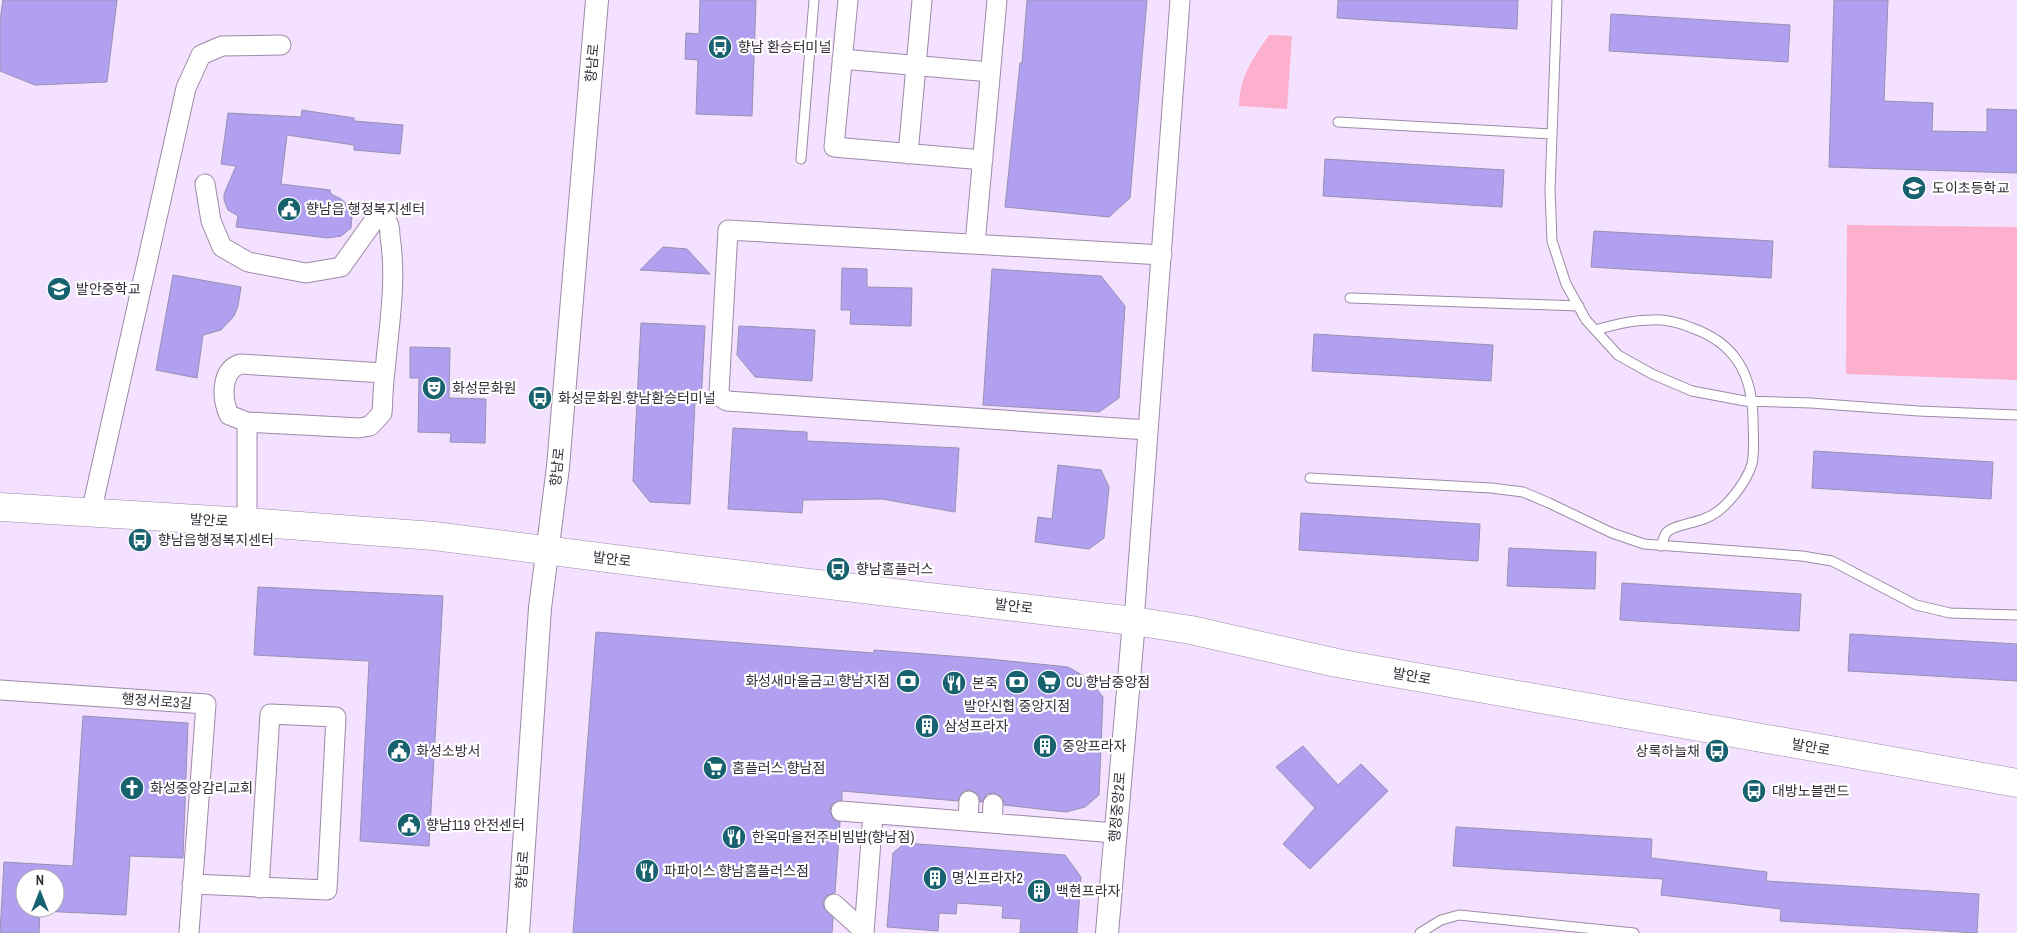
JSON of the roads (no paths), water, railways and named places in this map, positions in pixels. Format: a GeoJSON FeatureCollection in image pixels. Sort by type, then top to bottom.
{"type":"FeatureCollection","features":[{"type":"Feature","properties":{"kind":"main road","name":"발안로"},"geometry":{"type":"LineString","coordinates":[[0,507],[247,522],[434,536],[1134,621],[1191,630],[1337,663],[2017,783]]}},
{"type":"Feature","properties":{"kind":"street","name":"향남로"},"geometry":{"type":"LineString","coordinates":[[518,933],[540,608],[558,467],[597,0]]}},
{"type":"Feature","properties":{"kind":"street"},"geometry":{"type":"LineString","coordinates":[[848,0],[834,147],[982,160]]}},
{"type":"Feature","properties":{"kind":"street"},"geometry":{"type":"LineString","coordinates":[[908,154],[922,0]]}},
{"type":"Feature","properties":{"kind":"street"},"geometry":{"type":"LineString","coordinates":[[975,244],[997,0]]}},
{"type":"Feature","properties":{"kind":"street"},"geometry":{"type":"LineString","coordinates":[[1134,621],[1146,430],[1162,254],[1180,0]]}},
{"type":"Feature","properties":{"kind":"street"},"geometry":{"type":"LineString","coordinates":[[91,514],[186,88],[201,55],[222,46],[281,45]]}},
{"type":"Feature","properties":{"kind":"street"},"geometry":{"type":"LineString","coordinates":[[842,59],[990,72]]}},
{"type":"Feature","properties":{"kind":"street"},"geometry":{"type":"LineString","coordinates":[[205,184],[211,221],[222,247],[248,262],[306,273],[341,267],[373,222],[380,218],[384,218],[387,222],[392,246],[394,273],[392,307],[384,373],[382,413],[370,426],[359,428],[247,422],[228,415],[224,404],[226,375],[232,367],[240,364],[384,373]]}},
{"type":"Feature","properties":{"kind":"street"},"geometry":{"type":"LineString","coordinates":[[1146,430],[734,403],[721,397],[719,392],[728,230],[1162,254]]}},
{"type":"Feature","properties":{"kind":"street"},"geometry":{"type":"LineString","coordinates":[[247,422],[247,522]]}},
{"type":"Feature","properties":{"kind":"street","name":"행정중앙2로"},"geometry":{"type":"LineString","coordinates":[[1106,933],[1134,621]]}},
{"type":"Feature","properties":{"kind":"street","name":"행정서로3길"},"geometry":{"type":"LineString","coordinates":[[0,690],[206,704],[189,933]]}},
{"type":"Feature","properties":{"kind":"street"},"geometry":{"type":"LineString","coordinates":[[192,884],[259,888],[327,890],[336,717],[270,714],[259,888]]}},
{"type":"Feature","properties":{"kind":"street"},"geometry":{"type":"LineString","coordinates":[[968,821],[969,801]]}},
{"type":"Feature","properties":{"kind":"street"},"geometry":{"type":"LineString","coordinates":[[841,811],[968,821],[993,814],[1114,833]]}},
{"type":"Feature","properties":{"kind":"street"},"geometry":{"type":"LineString","coordinates":[[864,932],[873,814]]}},
{"type":"Feature","properties":{"kind":"street"},"geometry":{"type":"LineString","coordinates":[[834,904],[864,932]]}},
{"type":"Feature","properties":{"kind":"lane"},"geometry":{"type":"LineString","coordinates":[[801,159],[814,0]]}},
{"type":"Feature","properties":{"kind":"lane"},"geometry":{"type":"LineString","coordinates":[[1557,0],[1550,190],[1552,241],[1566,284],[1596,330],[1618,356],[1652,374],[1692,391],[1753,402],[1811,403],[1918,411],[2017,414]]}},
{"type":"Feature","properties":{"kind":"lane"},"geometry":{"type":"LineString","coordinates":[[1338,122],[1552,134]]}},
{"type":"Feature","properties":{"kind":"lane"},"geometry":{"type":"LineString","coordinates":[[1350,298],[1579,306]]}},
{"type":"Feature","properties":{"kind":"lane"},"geometry":{"type":"LineString","coordinates":[[1596,330],[1627,322],[1654,320],[1681,324],[1708,334],[1735,356],[1750,386],[1753,402],[1754,440],[1752,463],[1744,483],[1727,502],[1709,517],[1675,527],[1666,532],[1661,546]]}},
{"type":"Feature","properties":{"kind":"lane"},"geometry":{"type":"LineString","coordinates":[[1310,478],[1491,488],[1523,492],[1549,502],[1612,533],[1644,544],[1802,556],[1832,561],[1916,605],[1950,613],[2017,616]]}},
{"type":"Feature","properties":{"kind":"lane"},"geometry":{"type":"LineString","coordinates":[[1420,933],[1441,920],[1458,916],[1634,933]]}},
{"type":"Feature","properties":{"kind":"place","name":"향남 환승터미널"},"geometry":{"type":"Point","coordinates":[720,47]}},
{"type":"Feature","properties":{"kind":"place","name":"도이초등학교"},"geometry":{"type":"Point","coordinates":[1914,188]}},
{"type":"Feature","properties":{"kind":"place","name":"향남읍 행정복지센터"},"geometry":{"type":"Point","coordinates":[289,209]}},
{"type":"Feature","properties":{"kind":"place","name":"발안중학교"},"geometry":{"type":"Point","coordinates":[59,289]}},
{"type":"Feature","properties":{"kind":"place","name":"화성문화원"},"geometry":{"type":"Point","coordinates":[434,388]}},
{"type":"Feature","properties":{"kind":"place","name":"화성문화원.향남환승터미널"},"geometry":{"type":"Point","coordinates":[540,398]}},
{"type":"Feature","properties":{"kind":"place","name":"향남읍행정복지센터"},"geometry":{"type":"Point","coordinates":[140,540]}},
{"type":"Feature","properties":{"kind":"place","name":"향남홈플러스"},"geometry":{"type":"Point","coordinates":[838,569]}},
{"type":"Feature","properties":{"kind":"place","name":"화성새마을금고 향남지점"},"geometry":{"type":"Point","coordinates":[908,681]}},
{"type":"Feature","properties":{"kind":"place","name":"발안신협 중앙지점"},"geometry":{"type":"Point","coordinates":[1017,682]}},
{"type":"Feature","properties":{"kind":"place","name":"CU 향남중앙점"},"geometry":{"type":"Point","coordinates":[1049,682]}},
{"type":"Feature","properties":{"kind":"place","name":"본죽"},"geometry":{"type":"Point","coordinates":[954,683]}},
{"type":"Feature","properties":{"kind":"place","name":"삼성프라자"},"geometry":{"type":"Point","coordinates":[927,726]}},
{"type":"Feature","properties":{"kind":"place","name":"중앙프라자"},"geometry":{"type":"Point","coordinates":[1045,746]}},
{"type":"Feature","properties":{"kind":"place","name":"화성소방서"},"geometry":{"type":"Point","coordinates":[399,751]}},
{"type":"Feature","properties":{"kind":"place","name":"상록하늘채"},"geometry":{"type":"Point","coordinates":[1717,751]}},
{"type":"Feature","properties":{"kind":"place","name":"홈플러스 향남점"},"geometry":{"type":"Point","coordinates":[715,768]}},
{"type":"Feature","properties":{"kind":"place","name":"화성중앙감리교회"},"geometry":{"type":"Point","coordinates":[132,788]}},
{"type":"Feature","properties":{"kind":"place","name":"대방노블랜드"},"geometry":{"type":"Point","coordinates":[1754,791]}},
{"type":"Feature","properties":{"kind":"place","name":"향남119 안전센터"},"geometry":{"type":"Point","coordinates":[409,825]}},
{"type":"Feature","properties":{"kind":"place","name":"한옥마을전주비빔밥(향남점)"},"geometry":{"type":"Point","coordinates":[734,837]}},
{"type":"Feature","properties":{"kind":"place","name":"파파이스 향남홈플러스점"},"geometry":{"type":"Point","coordinates":[647,871]}},
{"type":"Feature","properties":{"kind":"place","name":"명신프라자2"},"geometry":{"type":"Point","coordinates":[935,878]}},
{"type":"Feature","properties":{"kind":"place","name":"백현프라자"},"geometry":{"type":"Point","coordinates":[1039,891]}}]}
